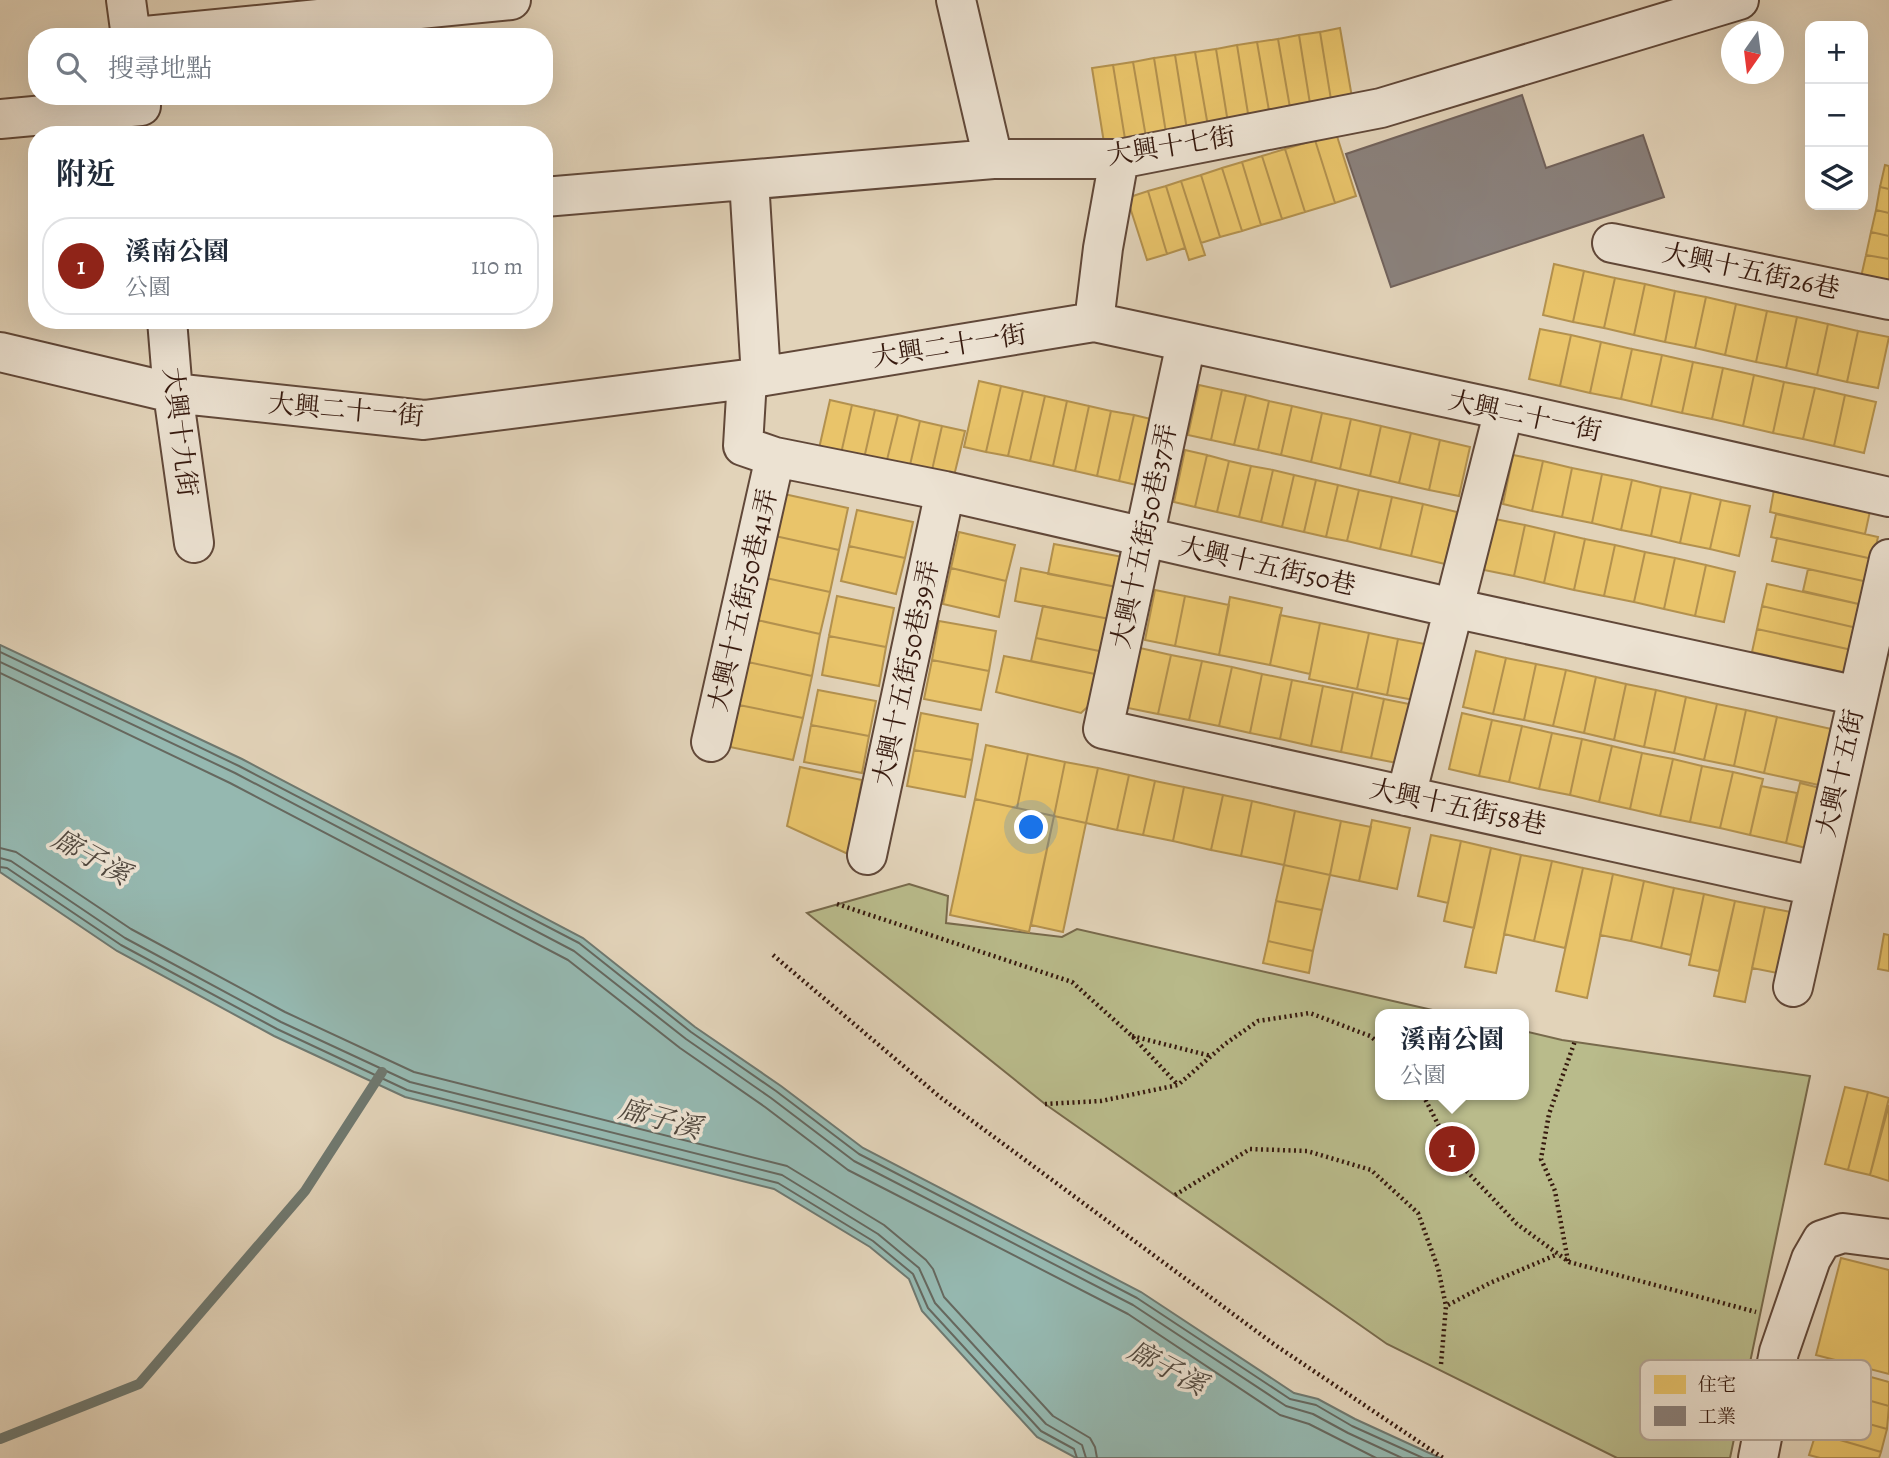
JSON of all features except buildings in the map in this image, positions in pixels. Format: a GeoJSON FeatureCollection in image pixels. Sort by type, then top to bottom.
{"type":"FeatureCollection","features":[{"type":"Feature","properties":{"kind":"street"},"geometry":{"type":"LineString","coordinates":[[127,0],[132,28]]}},
{"type":"Feature","properties":{"kind":"street"},"geometry":{"type":"LineString","coordinates":[[225,28],[511,0]]}},
{"type":"Feature","properties":{"kind":"street"},"geometry":{"type":"LineString","coordinates":[[956,0],[993,159]]}},
{"type":"Feature","properties":{"kind":"street","name":"大興十七街"},"geometry":{"type":"LineString","coordinates":[[553,196],[993,159],[1119,159],[1381,108],[1740,0]]}},
{"type":"Feature","properties":{"kind":"street"},"geometry":{"type":"LineString","coordinates":[[0,119],[142,112]]}},
{"type":"Feature","properties":{"kind":"street"},"geometry":{"type":"LineString","coordinates":[[1094,322],[1103,247],[1119,159]]}},
{"type":"Feature","properties":{"kind":"street"},"geometry":{"type":"LineString","coordinates":[[750,180],[754,378]]}},
{"type":"Feature","properties":{"kind":"street","name":"大興十五街26巷"},"geometry":{"type":"LineString","coordinates":[[1612,243],[1889,300]]}},
{"type":"Feature","properties":{"kind":"street","name":"大興二十一街"},"geometry":{"type":"LineString","coordinates":[[0,352],[173,393],[424,420],[754,378],[1094,322],[1504,410],[1889,497]]}},
{"type":"Feature","properties":{"kind":"street","name":"大興十九街"},"geometry":{"type":"LineString","coordinates":[[168,329],[173,393],[194,542]]}},
{"type":"Feature","properties":{"kind":"street","name":"大興十五街50巷37弄"},"geometry":{"type":"LineString","coordinates":[[1103,729],[1186,343]]}},
{"type":"Feature","properties":{"kind":"street","name":"大興十五街50巷"},"geometry":{"type":"LineString","coordinates":[[754,378],[743,446],[775,457],[944,491],[1453,608],[1858,696]]}},
{"type":"Feature","properties":{"kind":"street"},"geometry":{"type":"LineString","coordinates":[[1406,796],[1504,410]]}},
{"type":"Feature","properties":{"kind":"street","name":"大興十五街50巷41弄"},"geometry":{"type":"LineString","coordinates":[[711,742],[775,457]]}},
{"type":"Feature","properties":{"kind":"street","name":"大興十五街50巷39弄"},"geometry":{"type":"LineString","coordinates":[[867,855],[944,491]]}},
{"type":"Feature","properties":{"kind":"street","name":"大興十五街"},"geometry":{"type":"LineString","coordinates":[[1793,987],[1889,559]]}},
{"type":"Feature","properties":{"kind":"street","name":"大興十五街58巷"},"geometry":{"type":"LineString","coordinates":[[1103,729],[1814,886]]}},
{"type":"Feature","properties":{"kind":"street"},"geometry":{"type":"LineString","coordinates":[[1777,1360],[1811,1259],[1822,1240],[1843,1233],[1889,1240]]}},
{"type":"Feature","properties":{"kind":"street"},"geometry":{"type":"LineString","coordinates":[[1758,1458],[1762,1440]]}},
{"type":"Feature","properties":{"kind":"path"},"geometry":{"type":"LineString","coordinates":[[837,904],[1072,982],[1132,1036],[1178,1086]]}},
{"type":"Feature","properties":{"kind":"path"},"geometry":{"type":"LineString","coordinates":[[773,956],[940,1097],[1275,1345],[1443,1458]]}},
{"type":"Feature","properties":{"kind":"path"},"geometry":{"type":"LineString","coordinates":[[1045,1104],[1101,1101],[1178,1086],[1211,1056],[1258,1021],[1310,1013],[1375,1040]]}},
{"type":"Feature","properties":{"kind":"path"},"geometry":{"type":"LineString","coordinates":[[1132,1036],[1211,1056]]}},
{"type":"Feature","properties":{"kind":"path"},"geometry":{"type":"LineString","coordinates":[[1569,1262],[1555,1191],[1542,1158],[1549,1114],[1575,1041]]}},
{"type":"Feature","properties":{"kind":"path"},"geometry":{"type":"LineString","coordinates":[[1426,1100],[1457,1161],[1517,1224],[1569,1262],[1760,1313]]}},
{"type":"Feature","properties":{"kind":"path"},"geometry":{"type":"LineString","coordinates":[[1175,1195],[1250,1149],[1307,1151],[1371,1170],[1418,1213],[1438,1268],[1446,1306],[1441,1364]]}},
{"type":"Feature","properties":{"kind":"path"},"geometry":{"type":"LineString","coordinates":[[1446,1306],[1490,1283],[1558,1254]]}},
{"type":"Feature","properties":{"kind":"green space"},"geometry":{"type":"Polygon","coordinates":[[[909,884],[948,896],[946,923],[1062,937],[1077,929],[1428,1009],[1375,1009],[1375,1100],[1529,1100],[1529,1032],[1562,1040],[1810,1076],[1751,1360],[1640,1360],[1640,1440],[1734,1440],[1730,1458],[1617,1458],[1387,1344],[1045,1104],[807,913],[909,884]]]}},
{"type":"Feature","properties":{"kind":"water","name":"廍子溪"},"geometry":{"type":"Polygon","coordinates":[[[0,645],[242,759],[583,938],[695,1027],[781,1086],[863,1148],[1141,1292],[1294,1393],[1318,1399],[1440,1458],[1076,1458],[1037,1437],[922,1311],[909,1279],[870,1247],[774,1189],[405,1097],[274,1036],[117,951],[0,872],[0,645]]]}},
{"type":"Feature","properties":{"kind":"waterway"},"geometry":{"type":"LineString","coordinates":[[0,1439],[139,1384],[305,1191],[382,1072]]}},
{"type":"Feature","properties":{"kind":"place","name":"溪南公園"},"geometry":{"type":"Point","coordinates":[1452,1149]}}]}
